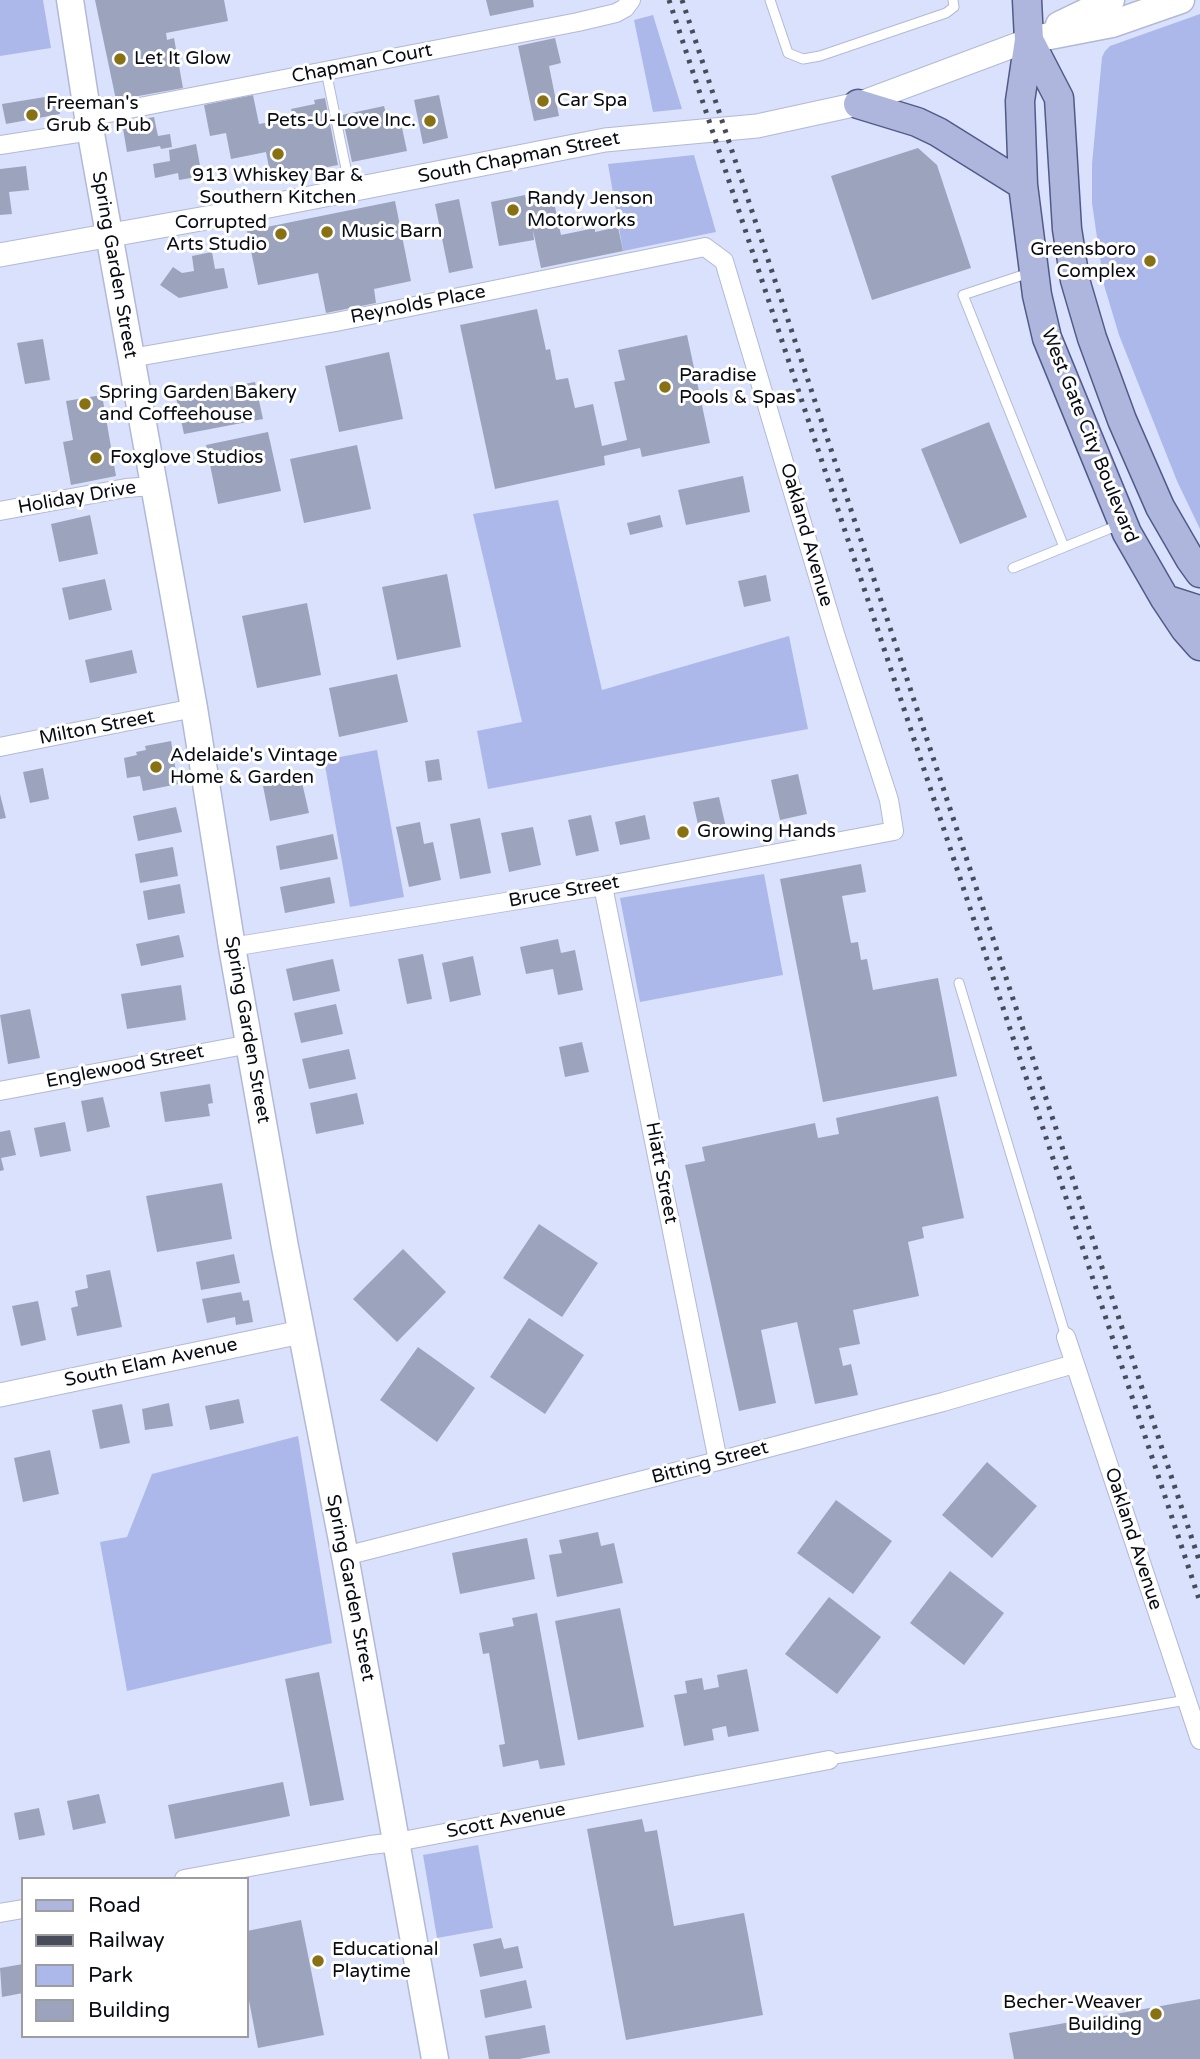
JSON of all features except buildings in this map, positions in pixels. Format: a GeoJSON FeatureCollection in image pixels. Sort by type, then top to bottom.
{"type":"FeatureCollection","features":[{"type":"Feature","properties":{"kind":"main road","name":"Spring Garden Street"},"geometry":{"type":"LineString","coordinates":[[70,0],[89,124],[194,708],[232,947],[435,2059]]}},
{"type":"Feature","properties":{"kind":"main road","name":"West Gate City Boulevard"},"geometry":{"type":"LineString","coordinates":[[1027,0],[1030,40],[1020,101],[1023,185],[1034,271],[1047,338],[1123,523],[1142,562],[1185,629],[1200,646]]}},
{"type":"Feature","properties":{"kind":"main road"},"geometry":{"type":"LineString","coordinates":[[1030,40],[1111,0]]}},
{"type":"Feature","properties":{"kind":"main road"},"geometry":{"type":"LineString","coordinates":[[1030,40],[1112,24],[1181,0]]}},
{"type":"Feature","properties":{"kind":"main road","name":"West Gate City Boulevard"},"geometry":{"type":"LineString","coordinates":[[1030,40],[1059,98],[1068,229],[1075,280],[1091,338],[1122,420],[1160,507],[1196,562]]}},
{"type":"Feature","properties":{"kind":"main road"},"geometry":{"type":"LineString","coordinates":[[858,104],[927,127],[1023,185]]}},
{"type":"Feature","properties":{"kind":"main road"},"geometry":{"type":"LineString","coordinates":[[1165,599],[1196,609],[1200,614]]}},
{"type":"Feature","properties":{"kind":"street","name":"Chapman Court"},"geometry":{"type":"LineString","coordinates":[[0,145],[326,71],[578,22],[615,13],[631,0]]}},
{"type":"Feature","properties":{"kind":"street","name":"South Chapman Street"},"geometry":{"type":"LineString","coordinates":[[0,255],[605,140],[757,126],[858,104],[1030,40]]}},
{"type":"Feature","properties":{"kind":"street","name":"Reynolds Place"},"geometry":{"type":"LineString","coordinates":[[131,358],[336,322],[705,247]]}},
{"type":"Feature","properties":{"kind":"street","name":"Oakland Avenue"},"geometry":{"type":"LineString","coordinates":[[705,247],[724,261],[839,648],[889,800],[894,831]]}},
{"type":"Feature","properties":{"kind":"street","name":"Holiday Drive"},"geometry":{"type":"LineString","coordinates":[[0,511],[126,488],[153,486]]}},
{"type":"Feature","properties":{"kind":"street","name":"Milton Street"},"geometry":{"type":"LineString","coordinates":[[0,747],[194,708]]}},
{"type":"Feature","properties":{"kind":"street","name":"Bruce Street"},"geometry":{"type":"LineString","coordinates":[[232,947],[603,886],[894,831]]}},
{"type":"Feature","properties":{"kind":"street","name":"Hiatt Street"},"geometry":{"type":"LineString","coordinates":[[603,886],[718,1461]]}},
{"type":"Feature","properties":{"kind":"street","name":"Englewood Street"},"geometry":{"type":"LineString","coordinates":[[0,1091],[250,1044]]}},
{"type":"Feature","properties":{"kind":"street","name":"South Elam Avenue"},"geometry":{"type":"LineString","coordinates":[[0,1395],[301,1332]]}},
{"type":"Feature","properties":{"kind":"street","name":"Oakland Avenue"},"geometry":{"type":"LineString","coordinates":[[1066,1338],[1200,1740]]}},
{"type":"Feature","properties":{"kind":"street","name":"Bitting Street"},"geometry":{"type":"LineString","coordinates":[[345,1556],[943,1402],[1074,1364]]}},
{"type":"Feature","properties":{"kind":"street","name":"Scott Avenue"},"geometry":{"type":"LineString","coordinates":[[195,1877],[397,1842],[829,1760]]}},
{"type":"Feature","properties":{"kind":"street"},"geometry":{"type":"LineString","coordinates":[[0,1913],[21,1909]]}},
{"type":"Feature","properties":{"kind":"lane"},"geometry":{"type":"LineString","coordinates":[[771,0],[789,53],[803,59],[946,13],[954,7],[953,0]]}},
{"type":"Feature","properties":{"kind":"lane"},"geometry":{"type":"LineString","coordinates":[[326,71],[351,190]]}},
{"type":"Feature","properties":{"kind":"lane"},"geometry":{"type":"LineString","coordinates":[[1034,271],[963,295],[1064,547]]}},
{"type":"Feature","properties":{"kind":"lane"},"geometry":{"type":"LineString","coordinates":[[1013,568],[1123,523]]}},
{"type":"Feature","properties":{"kind":"lane"},"geometry":{"type":"LineString","coordinates":[[959,983],[1066,1338]]}},
{"type":"Feature","properties":{"kind":"lane"},"geometry":{"type":"LineString","coordinates":[[829,1760],[1187,1700]]}},
{"type":"Feature","properties":{"kind":"green space"},"geometry":{"type":"Polygon","coordinates":[[[0,0],[43,0],[51,48],[0,56],[0,0]]]}},
{"type":"Feature","properties":{"kind":"green space","name":"Greensboro Complex"},"geometry":{"type":"Polygon","coordinates":[[[1200,14],[1200,529],[1177,481],[1119,335],[1104,285],[1092,203],[1092,164],[1102,57],[1105,51],[1110,46],[1200,14]]]}},
{"type":"Feature","properties":{"kind":"green space"},"geometry":{"type":"Polygon","coordinates":[[[653,15],[682,109],[653,112],[634,20],[653,15]]]}},
{"type":"Feature","properties":{"kind":"green space"},"geometry":{"type":"Polygon","coordinates":[[[694,155],[716,232],[623,251],[608,164],[694,155]]]}},
{"type":"Feature","properties":{"kind":"green space"},"geometry":{"type":"Polygon","coordinates":[[[558,500],[602,690],[789,636],[808,729],[488,789],[477,731],[522,722],[473,514],[558,500]]]}},
{"type":"Feature","properties":{"kind":"green space"},"geometry":{"type":"Polygon","coordinates":[[[377,750],[404,897],[350,907],[324,760],[377,750]]]}},
{"type":"Feature","properties":{"kind":"green space"},"geometry":{"type":"Polygon","coordinates":[[[764,874],[783,975],[640,1002],[620,898],[764,874]]]}},
{"type":"Feature","properties":{"kind":"green space"},"geometry":{"type":"Polygon","coordinates":[[[298,1436],[332,1643],[127,1691],[100,1542],[127,1537],[152,1474],[298,1436]]]}},
{"type":"Feature","properties":{"kind":"green space"},"geometry":{"type":"Polygon","coordinates":[[[478,1845],[493,1928],[437,1938],[423,1855],[478,1845]]]}},
{"type":"Feature","properties":{"kind":"railway"},"geometry":{"type":"LineString","coordinates":[[669,0],[1200,1602]]}},
{"type":"Feature","properties":{"kind":"railway"},"geometry":{"type":"LineString","coordinates":[[682,0],[1200,1563]]}},
{"type":"Feature","properties":{"kind":"place","name":"Let It Glow"},"geometry":{"type":"Point","coordinates":[120,59]}},
{"type":"Feature","properties":{"kind":"place","name":"Car Spa"},"geometry":{"type":"Point","coordinates":[543,101]}},
{"type":"Feature","properties":{"kind":"place","name":"Freeman's Grub & Pub"},"geometry":{"type":"Point","coordinates":[32,115]}},
{"type":"Feature","properties":{"kind":"place","name":"Pets-U-Love Inc."},"geometry":{"type":"Point","coordinates":[430,121]}},
{"type":"Feature","properties":{"kind":"place","name":"913 Whiskey Bar & Southern Kitchen"},"geometry":{"type":"Point","coordinates":[278,154]}},
{"type":"Feature","properties":{"kind":"place","name":"Randy Jenson Motorworks"},"geometry":{"type":"Point","coordinates":[513,210]}},
{"type":"Feature","properties":{"kind":"place","name":"Music Barn"},"geometry":{"type":"Point","coordinates":[327,232]}},
{"type":"Feature","properties":{"kind":"place","name":"Corrupted Arts Studio"},"geometry":{"type":"Point","coordinates":[281,234]}},
{"type":"Feature","properties":{"kind":"place","name":"Greensboro Complex"},"geometry":{"type":"Point","coordinates":[1150,261]}},
{"type":"Feature","properties":{"kind":"place","name":"Paradise Pools & Spas"},"geometry":{"type":"Point","coordinates":[665,387]}},
{"type":"Feature","properties":{"kind":"place","name":"Spring Garden Bakery and Coffeehouse"},"geometry":{"type":"Point","coordinates":[85,404]}},
{"type":"Feature","properties":{"kind":"place","name":"Foxglove Studios"},"geometry":{"type":"Point","coordinates":[96,458]}},
{"type":"Feature","properties":{"kind":"place","name":"Adelaide's Vintage Home & Garden"},"geometry":{"type":"Point","coordinates":[156,767]}},
{"type":"Feature","properties":{"kind":"place","name":"Growing Hands"},"geometry":{"type":"Point","coordinates":[683,832]}},
{"type":"Feature","properties":{"kind":"place","name":"Educational Playtime"},"geometry":{"type":"Point","coordinates":[318,1961]}},
{"type":"Feature","properties":{"kind":"place","name":"Becher-Weaver Building"},"geometry":{"type":"Point","coordinates":[1156,2014]}}]}
